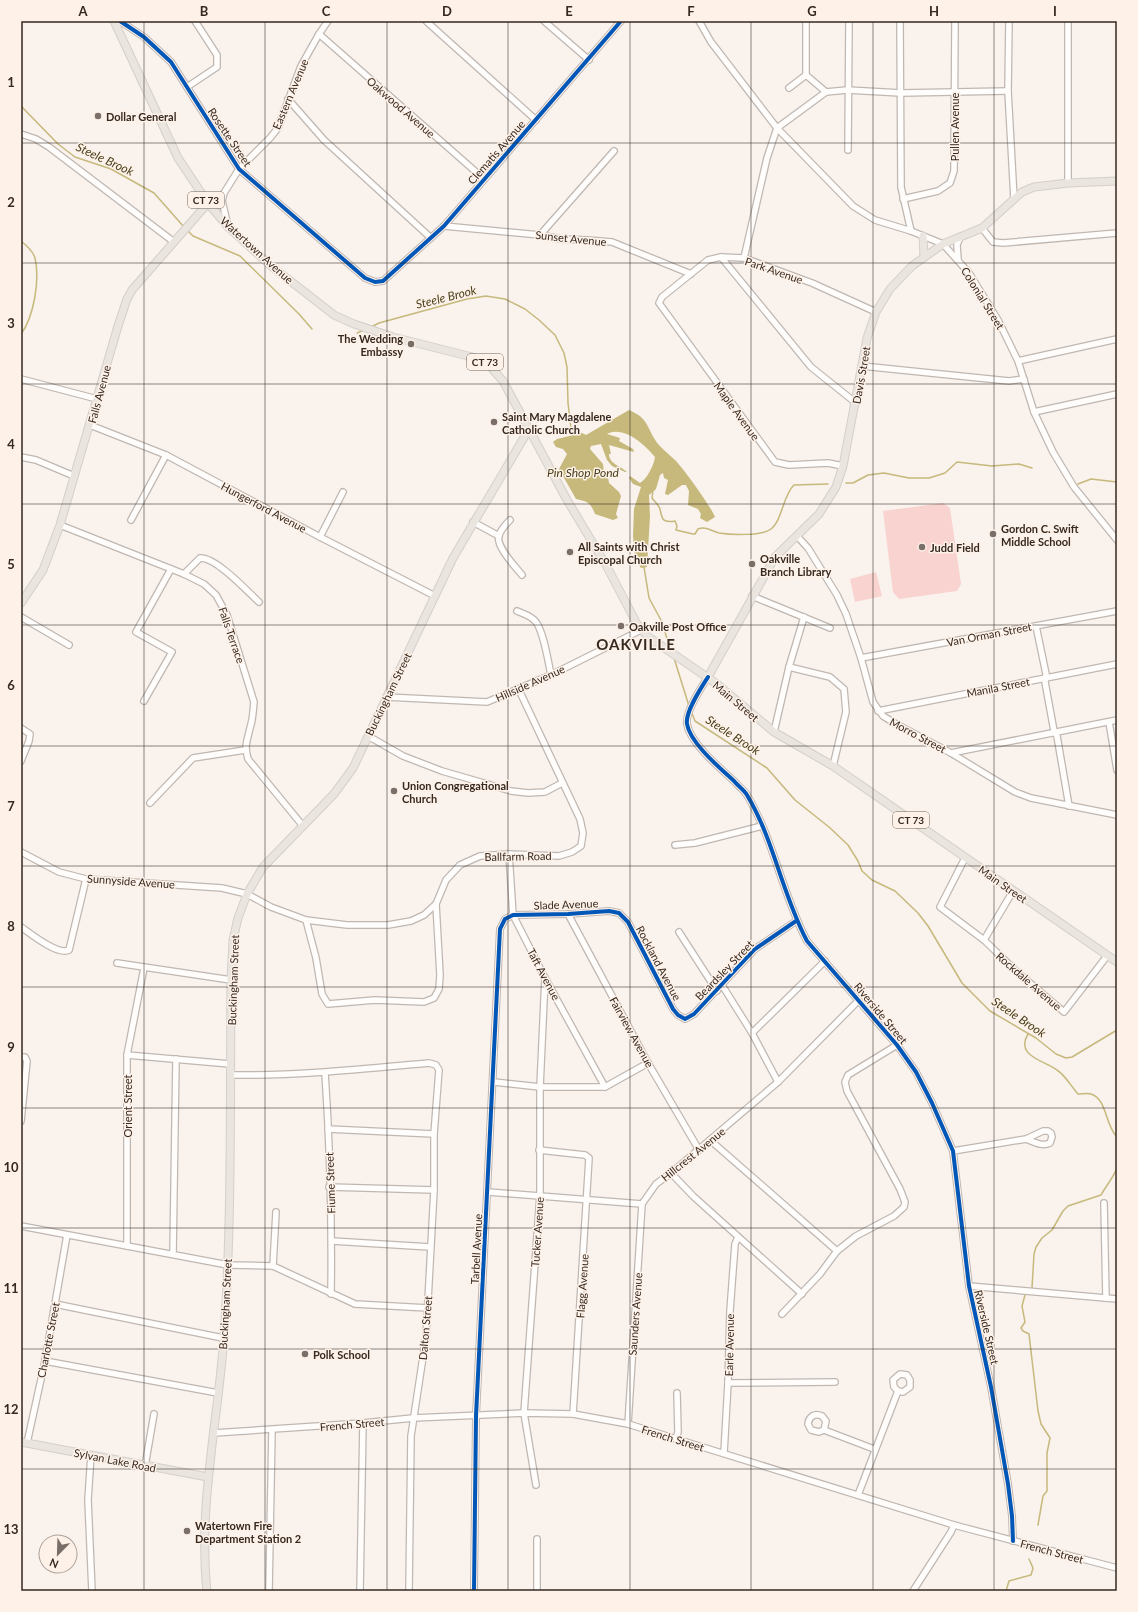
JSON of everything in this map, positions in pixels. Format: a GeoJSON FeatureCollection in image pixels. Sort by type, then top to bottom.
{"type":"FeatureCollection","features":[{"type":"Feature","properties":{"kind":"main road","name":"Watertown Avenue"},"geometry":{"type":"LineString","coordinates":[[114,21],[178,158],[208,203],[228,227],[270,265],[334,315],[374,331],[407,341]]}},
{"type":"Feature","properties":{"kind":"main road","name":"Davis Street"},"geometry":{"type":"LineString","coordinates":[[708,677],[775,557],[819,514],[836,487],[843,466],[867,338],[876,312],[890,289],[912,266],[924,257],[943,244],[982,228],[1022,192],[1034,187],[1068,183],[1117,181]]}},
{"type":"Feature","properties":{"kind":"main road","name":"Falls Avenue"},"geometry":{"type":"LineString","coordinates":[[21,603],[43,570],[60,525],[118,326],[129,295],[208,203]]}},
{"type":"Feature","properties":{"kind":"main road"},"geometry":{"type":"LineString","coordinates":[[923,236],[924,257]]}},
{"type":"Feature","properties":{"kind":"main road","name":"Main Street"},"geometry":{"type":"LineString","coordinates":[[407,341],[476,358],[488,364],[503,381],[567,500],[614,579],[641,630],[662,647],[708,677],[774,732],[833,766],[1117,962]]}},
{"type":"Feature","properties":{"kind":"main road","name":"Buckingham Street"},"geometry":{"type":"LineString","coordinates":[[206,1591],[204,1569],[204,1535],[208,1477],[214,1433],[223,1338],[228,1265],[232,940],[238,918],[247,894],[263,867],[334,794],[353,768],[453,558],[529,429]]}},
{"type":"Feature","properties":{"kind":"main road","name":"Sylvan Lake Road"},"geometry":{"type":"LineString","coordinates":[[24,1443],[208,1477]]}},
{"type":"Feature","properties":{"kind":"street","name":"Rosette Street"},"geometry":{"type":"LineString","coordinates":[[120,21],[144,37],[171,62],[239,169],[365,278],[375,282]]}},
{"type":"Feature","properties":{"kind":"street"},"geometry":{"type":"LineString","coordinates":[[187,87],[217,67],[218,62],[217,56],[195,21]]}},
{"type":"Feature","properties":{"kind":"street","name":"Eastern Avenue"},"geometry":{"type":"LineString","coordinates":[[228,227],[222,201],[224,193],[239,169],[278,128],[301,66],[328,21]]}},
{"type":"Feature","properties":{"kind":"street"},"geometry":{"type":"LineString","coordinates":[[426,21],[536,120]]}},
{"type":"Feature","properties":{"kind":"street"},"geometry":{"type":"LineString","coordinates":[[544,21],[589,60]]}},
{"type":"Feature","properties":{"kind":"street","name":"Clematis Avenue"},"geometry":{"type":"LineString","coordinates":[[375,282],[383,281],[444,226],[589,60],[621,21]]}},
{"type":"Feature","properties":{"kind":"street","name":"Colonial Street"},"geometry":{"type":"LineString","coordinates":[[699,21],[711,42],[777,128],[853,206],[875,220],[912,231],[943,244],[969,273],[998,320],[1018,361],[1034,412],[1053,452],[1074,487],[1117,540]]}},
{"type":"Feature","properties":{"kind":"street"},"geometry":{"type":"LineString","coordinates":[[806,21],[806,75],[826,92]]}},
{"type":"Feature","properties":{"kind":"street"},"geometry":{"type":"LineString","coordinates":[[848,150],[847,90],[849,21]]}},
{"type":"Feature","properties":{"kind":"street"},"geometry":{"type":"LineString","coordinates":[[900,21],[901,187],[912,231]]}},
{"type":"Feature","properties":{"kind":"street","name":"Pullen Avenue"},"geometry":{"type":"LineString","coordinates":[[903,199],[938,191],[950,183],[954,171],[954,21]]}},
{"type":"Feature","properties":{"kind":"street"},"geometry":{"type":"LineString","coordinates":[[1009,21],[1008,91],[1014,199]]}},
{"type":"Feature","properties":{"kind":"street"},"geometry":{"type":"LineString","coordinates":[[1068,21],[1068,183]]}},
{"type":"Feature","properties":{"kind":"street","name":"Oakwood Avenue"},"geometry":{"type":"LineString","coordinates":[[319,34],[484,180]]}},
{"type":"Feature","properties":{"kind":"street"},"geometry":{"type":"LineString","coordinates":[[789,88],[806,75]]}},
{"type":"Feature","properties":{"kind":"street"},"geometry":{"type":"LineString","coordinates":[[744,258],[767,158],[777,128],[826,92],[847,90],[901,93],[1008,91]]}},
{"type":"Feature","properties":{"kind":"street"},"geometry":{"type":"LineString","coordinates":[[288,99],[324,140],[431,238]]}},
{"type":"Feature","properties":{"kind":"street"},"geometry":{"type":"LineString","coordinates":[[21,134],[36,139],[49,147],[176,239]]}},
{"type":"Feature","properties":{"kind":"street"},"geometry":{"type":"LineString","coordinates":[[540,235],[614,151]]}},
{"type":"Feature","properties":{"kind":"street","name":"Sunset Avenue"},"geometry":{"type":"LineString","coordinates":[[444,226],[540,235],[561,239],[612,242],[691,274]]}},
{"type":"Feature","properties":{"kind":"street"},"geometry":{"type":"LineString","coordinates":[[982,228],[993,242],[1003,243],[1117,233]]}},
{"type":"Feature","properties":{"kind":"street"},"geometry":{"type":"LineString","coordinates":[[958,260],[957,245],[960,237]]}},
{"type":"Feature","properties":{"kind":"street"},"geometry":{"type":"LineString","coordinates":[[721,257],[811,367],[856,403]]}},
{"type":"Feature","properties":{"kind":"street","name":"Park Avenue"},"geometry":{"type":"LineString","coordinates":[[659,303],[662,297],[708,260],[721,257],[744,258],[812,283],[876,312]]}},
{"type":"Feature","properties":{"kind":"street","name":"Maple Avenue"},"geometry":{"type":"LineString","coordinates":[[659,303],[775,462],[790,465],[828,463],[843,466]]}},
{"type":"Feature","properties":{"kind":"street"},"geometry":{"type":"LineString","coordinates":[[1018,361],[1117,339]]}},
{"type":"Feature","properties":{"kind":"street"},"geometry":{"type":"LineString","coordinates":[[862,366],[1009,381],[1024,378]]}},
{"type":"Feature","properties":{"kind":"street"},"geometry":{"type":"LineString","coordinates":[[21,378],[97,400]]}},
{"type":"Feature","properties":{"kind":"street"},"geometry":{"type":"LineString","coordinates":[[1034,412],[1117,394]]}},
{"type":"Feature","properties":{"kind":"street","name":"Hungerford Avenue"},"geometry":{"type":"LineString","coordinates":[[90,425],[166,455],[435,596]]}},
{"type":"Feature","properties":{"kind":"street"},"geometry":{"type":"LineString","coordinates":[[131,520],[166,455]]}},
{"type":"Feature","properties":{"kind":"street"},"geometry":{"type":"LineString","coordinates":[[21,457],[36,460],[74,476]]}},
{"type":"Feature","properties":{"kind":"street"},"geometry":{"type":"LineString","coordinates":[[320,537],[343,492]]}},
{"type":"Feature","properties":{"kind":"street"},"geometry":{"type":"LineString","coordinates":[[510,520],[499,536],[498,541],[500,547],[522,575]]}},
{"type":"Feature","properties":{"kind":"street"},"geometry":{"type":"LineString","coordinates":[[473,522],[499,536]]}},
{"type":"Feature","properties":{"kind":"street","name":"Falls Terrace"},"geometry":{"type":"LineString","coordinates":[[60,525],[184,574],[204,584],[216,595],[227,615],[254,702],[253,716],[245,741],[245,750]]}},
{"type":"Feature","properties":{"kind":"street","name":"Morro Street"},"geometry":{"type":"LineString","coordinates":[[797,536],[808,548],[837,595],[846,614],[861,658],[873,702],[878,711],[896,724],[951,753],[1015,792],[1031,798],[1117,815]]}},
{"type":"Feature","properties":{"kind":"street"},"geometry":{"type":"LineString","coordinates":[[184,574],[200,558],[210,559],[229,574],[259,602]]}},
{"type":"Feature","properties":{"kind":"street"},"geometry":{"type":"LineString","coordinates":[[144,701],[172,652],[136,632],[171,569]]}},
{"type":"Feature","properties":{"kind":"street"},"geometry":{"type":"LineString","coordinates":[[752,596],[830,628]]}},
{"type":"Feature","properties":{"kind":"street"},"geometry":{"type":"LineString","coordinates":[[517,611],[531,617],[536,622],[540,631],[551,675]]}},
{"type":"Feature","properties":{"kind":"street","name":"Van Orman Street"},"geometry":{"type":"LineString","coordinates":[[861,658],[1117,611]]}},
{"type":"Feature","properties":{"kind":"street"},"geometry":{"type":"LineString","coordinates":[[21,617],[69,645]]}},
{"type":"Feature","properties":{"kind":"street"},"geometry":{"type":"LineString","coordinates":[[774,732],[789,667],[804,617]]}},
{"type":"Feature","properties":{"kind":"street"},"geometry":{"type":"LineString","coordinates":[[1036,626],[1046,674],[1045,682],[1055,733],[1057,736],[1069,806]]}},
{"type":"Feature","properties":{"kind":"street","name":"Hillside Avenue"},"geometry":{"type":"LineString","coordinates":[[386,697],[487,702],[519,690],[641,630]]}},
{"type":"Feature","properties":{"kind":"street","name":"Manila Street"},"geometry":{"type":"LineString","coordinates":[[878,711],[1117,664]]}},
{"type":"Feature","properties":{"kind":"street"},"geometry":{"type":"LineString","coordinates":[[789,667],[830,677],[844,688],[846,712],[833,766]]}},
{"type":"Feature","properties":{"kind":"street","name":"Riverside Street"},"geometry":{"type":"LineString","coordinates":[[708,677],[687,714],[688,728],[700,748],[746,793],[762,826],[796,921],[807,940],[897,1045],[916,1072],[932,1103],[953,1151],[968,1286],[991,1387],[1008,1484],[1013,1541]]}},
{"type":"Feature","properties":{"kind":"street","name":"Ballfarm Road"},"geometry":{"type":"LineString","coordinates":[[247,894],[271,907],[306,920],[347,925],[388,925],[411,921],[424,915],[436,904],[446,880],[460,865],[480,856],[509,854],[559,856],[572,852],[581,846],[583,833],[580,819],[519,690]]}},
{"type":"Feature","properties":{"kind":"street"},"geometry":{"type":"LineString","coordinates":[[951,753],[1117,720]]}},
{"type":"Feature","properties":{"kind":"street"},"geometry":{"type":"LineString","coordinates":[[1109,722],[1117,770]]}},
{"type":"Feature","properties":{"kind":"street"},"geometry":{"type":"LineString","coordinates":[[21,728],[30,734],[29,741],[21,760]]}},
{"type":"Feature","properties":{"kind":"street"},"geometry":{"type":"LineString","coordinates":[[368,736],[403,756],[442,771],[512,791],[528,793],[545,792],[562,783]]}},
{"type":"Feature","properties":{"kind":"street"},"geometry":{"type":"LineString","coordinates":[[150,803],[193,758],[245,750],[248,759],[263,779],[303,826]]}},
{"type":"Feature","properties":{"kind":"street"},"geometry":{"type":"LineString","coordinates":[[675,845],[695,843],[762,826]]}},
{"type":"Feature","properties":{"kind":"street","name":"Sunnyside Avenue"},"geometry":{"type":"LineString","coordinates":[[21,852],[59,872],[86,879],[222,888],[247,894]]}},
{"type":"Feature","properties":{"kind":"street","name":"Taft Avenue"},"geometry":{"type":"LineString","coordinates":[[509,854],[513,915],[545,978],[605,1087]]}},
{"type":"Feature","properties":{"kind":"street"},"geometry":{"type":"LineString","coordinates":[[965,858],[940,907],[984,940],[1013,891]]}},
{"type":"Feature","properties":{"kind":"street"},"geometry":{"type":"LineString","coordinates":[[21,927],[57,950],[66,952],[69,950],[86,879]]}},
{"type":"Feature","properties":{"kind":"street"},"geometry":{"type":"LineString","coordinates":[[306,920],[316,958],[322,994],[328,1004],[375,1000],[424,1002],[434,998],[439,989],[439,947],[436,904]]}},
{"type":"Feature","properties":{"kind":"street","name":"Slade Avenue"},"geometry":{"type":"LineString","coordinates":[[513,915],[568,914],[609,911],[619,913]]}},
{"type":"Feature","properties":{"kind":"street","name":"Rockland Avenue"},"geometry":{"type":"LineString","coordinates":[[619,913],[628,922],[673,1009],[685,1020]]}},
{"type":"Feature","properties":{"kind":"street","name":"Fairview Avenue"},"geometry":{"type":"LineString","coordinates":[[568,914],[648,1062],[699,1150]]}},
{"type":"Feature","properties":{"kind":"street","name":"Tarbell Avenue"},"geometry":{"type":"LineString","coordinates":[[474,1591],[476,1416],[494,1082],[500,929],[505,919],[513,915]]}},
{"type":"Feature","properties":{"kind":"street","name":"Beardsley Street"},"geometry":{"type":"LineString","coordinates":[[685,1020],[694,1014],[717,991],[755,949],[796,921]]}},
{"type":"Feature","properties":{"kind":"street"},"geometry":{"type":"LineString","coordinates":[[679,932],[717,991]]}},
{"type":"Feature","properties":{"kind":"street","name":"Rockdale Avenue"},"geometry":{"type":"LineString","coordinates":[[984,940],[1016,971],[1064,1012],[1107,956]]}},
{"type":"Feature","properties":{"kind":"street"},"geometry":{"type":"LineString","coordinates":[[752,1033],[825,961]]}},
{"type":"Feature","properties":{"kind":"street"},"geometry":{"type":"LineString","coordinates":[[117,963],[231,980]]}},
{"type":"Feature","properties":{"kind":"street","name":"Orient Street"},"geometry":{"type":"LineString","coordinates":[[127,1246],[127,1055],[144,968]]}},
{"type":"Feature","properties":{"kind":"street","name":"Tucker Avenue"},"geometry":{"type":"LineString","coordinates":[[536,1485],[524,1413],[540,1195],[540,1087],[545,978]]}},
{"type":"Feature","properties":{"kind":"street"},"geometry":{"type":"LineString","coordinates":[[722,985],[752,1033],[778,1082]]}},
{"type":"Feature","properties":{"kind":"street","name":"Hillcrest Avenue"},"geometry":{"type":"LineString","coordinates":[[642,1204],[656,1184],[699,1150],[778,1082],[859,1000]]}},
{"type":"Feature","properties":{"kind":"street"},"geometry":{"type":"LineString","coordinates":[[782,1314],[820,1274],[837,1251],[856,1236],[894,1216],[904,1208],[905,1202],[900,1189],[847,1092],[845,1082],[848,1075],[897,1045]]}},
{"type":"Feature","properties":{"kind":"street"},"geometry":{"type":"LineString","coordinates":[[127,1055],[230,1064]]}},
{"type":"Feature","properties":{"kind":"street"},"geometry":{"type":"LineString","coordinates":[[21,1121],[27,1061],[23,1057]]}},
{"type":"Feature","properties":{"kind":"street"},"geometry":{"type":"LineString","coordinates":[[173,1254],[176,1059]]}},
{"type":"Feature","properties":{"kind":"street"},"geometry":{"type":"LineString","coordinates":[[494,1082],[540,1087],[605,1087],[648,1062]]}},
{"type":"Feature","properties":{"kind":"street","name":"Dalton Street"},"geometry":{"type":"LineString","coordinates":[[325,1073],[429,1063],[436,1065],[439,1070],[434,1134],[434,1190],[426,1337],[411,1436],[409,1591]]}},
{"type":"Feature","properties":{"kind":"street"},"geometry":{"type":"LineString","coordinates":[[230,1075],[277,1076],[325,1073]]}},
{"type":"Feature","properties":{"kind":"street","name":"Fiume Street"},"geometry":{"type":"LineString","coordinates":[[325,1073],[332,1241],[331,1294]]}},
{"type":"Feature","properties":{"kind":"street"},"geometry":{"type":"LineString","coordinates":[[328,1129],[434,1134]]}},
{"type":"Feature","properties":{"kind":"street"},"geometry":{"type":"LineString","coordinates":[[953,1151],[1026,1139]]}},
{"type":"Feature","properties":{"kind":"street"},"geometry":{"type":"LineString","coordinates":[[710,1140],[837,1251]]}},
{"type":"Feature","properties":{"kind":"street","name":"Flagg Avenue"},"geometry":{"type":"LineString","coordinates":[[539,1150],[585,1155],[589,1158],[574,1414]]}},
{"type":"Feature","properties":{"kind":"street"},"geometry":{"type":"LineString","coordinates":[[671,1173],[692,1196],[802,1294]]}},
{"type":"Feature","properties":{"kind":"street"},"geometry":{"type":"LineString","coordinates":[[329,1187],[434,1190]]}},
{"type":"Feature","properties":{"kind":"street"},"geometry":{"type":"LineString","coordinates":[[488,1192],[642,1204]]}},
{"type":"Feature","properties":{"kind":"street"},"geometry":{"type":"LineString","coordinates":[[1104,1203],[1106,1298]]}},
{"type":"Feature","properties":{"kind":"street","name":"Saunders Avenue"},"geometry":{"type":"LineString","coordinates":[[628,1424],[642,1204]]}},
{"type":"Feature","properties":{"kind":"street"},"geometry":{"type":"LineString","coordinates":[[273,1266],[276,1212]]}},
{"type":"Feature","properties":{"kind":"street"},"geometry":{"type":"LineString","coordinates":[[21,1226],[228,1265],[273,1266],[355,1304],[428,1308]]}},
{"type":"Feature","properties":{"kind":"street","name":"Charlotte Street"},"geometry":{"type":"LineString","coordinates":[[24,1443],[45,1360],[56,1304],[66,1235]]}},
{"type":"Feature","properties":{"kind":"street","name":"Earle Avenue"},"geometry":{"type":"LineString","coordinates":[[724,1453],[730,1311],[735,1244],[738,1237]]}},
{"type":"Feature","properties":{"kind":"street"},"geometry":{"type":"LineString","coordinates":[[332,1241],[430,1247]]}},
{"type":"Feature","properties":{"kind":"street"},"geometry":{"type":"LineString","coordinates":[[968,1286],[1117,1299]]}},
{"type":"Feature","properties":{"kind":"street"},"geometry":{"type":"LineString","coordinates":[[56,1304],[223,1338]]}},
{"type":"Feature","properties":{"kind":"street"},"geometry":{"type":"LineString","coordinates":[[45,1360],[218,1393]]}},
{"type":"Feature","properties":{"kind":"street"},"geometry":{"type":"LineString","coordinates":[[728,1383],[834,1382]]}},
{"type":"Feature","properties":{"kind":"street"},"geometry":{"type":"LineString","coordinates":[[858,1495],[874,1449],[898,1391]]}},
{"type":"Feature","properties":{"kind":"street"},"geometry":{"type":"LineString","coordinates":[[676,1439],[678,1432],[678,1393]]}},
{"type":"Feature","properties":{"kind":"street","name":"French Street"},"geometry":{"type":"LineString","coordinates":[[214,1433],[272,1430],[413,1418],[524,1413],[574,1414],[628,1424],[954,1525],[1117,1568]]}},
{"type":"Feature","properties":{"kind":"street"},"geometry":{"type":"LineString","coordinates":[[145,1466],[154,1414]]}},
{"type":"Feature","properties":{"kind":"street"},"geometry":{"type":"LineString","coordinates":[[360,1591],[363,1423]]}},
{"type":"Feature","properties":{"kind":"street"},"geometry":{"type":"LineString","coordinates":[[269,1591],[272,1430]]}},
{"type":"Feature","properties":{"kind":"street"},"geometry":{"type":"LineString","coordinates":[[824,1430],[874,1449]]}},
{"type":"Feature","properties":{"kind":"street"},"geometry":{"type":"LineString","coordinates":[[91,1455],[88,1500],[92,1591]]}},
{"type":"Feature","properties":{"kind":"street"},"geometry":{"type":"LineString","coordinates":[[913,1591],[954,1525]]}},
{"type":"Feature","properties":{"kind":"street"},"geometry":{"type":"LineString","coordinates":[[537,1539],[537,1591]]}},
{"type":"Feature","properties":{"kind":"shaded area","name":"Judd Field"},"geometry":{"type":"Polygon","coordinates":[[[943,503],[950,508],[961,584],[957,591],[899,599],[893,592],[883,511],[943,503]]]}},
{"type":"Feature","properties":{"kind":"shaded area"},"geometry":{"type":"Polygon","coordinates":[[[876,572],[882,596],[855,602],[850,579],[876,572]]]}},
{"type":"Feature","properties":{"kind":"water","name":"Pin Shop Pond"},"geometry":{"type":"Polygon","coordinates":[[[629,410],[636,413],[644,420],[658,444],[685,472],[715,517],[707,522],[700,518],[701,514],[698,509],[688,505],[689,491],[686,485],[682,485],[668,495],[665,494],[668,480],[664,478],[663,473],[660,475],[656,489],[649,495],[650,516],[647,567],[641,568],[635,559],[633,536],[634,509],[641,487],[633,484],[629,478],[630,476],[640,483],[643,481],[650,472],[655,457],[635,438],[615,432],[607,434],[620,438],[619,441],[633,449],[634,452],[609,445],[611,460],[627,472],[625,472],[612,466],[607,460],[601,444],[591,446],[590,449],[603,464],[604,473],[608,477],[609,483],[619,492],[621,496],[616,514],[618,518],[613,520],[595,514],[592,507],[588,503],[576,499],[559,469],[567,454],[563,449],[556,447],[553,442],[557,439],[582,433],[586,435],[629,410]]]}},
{"type":"Feature","properties":{"kind":"waterway","name":"Steele Brook"},"geometry":{"type":"LineString","coordinates":[[21,106],[58,144],[75,157],[111,169],[154,193],[184,227]]}},
{"type":"Feature","properties":{"kind":"waterway","name":"Steele Brook"},"geometry":{"type":"LineString","coordinates":[[187,230],[193,236],[240,256],[299,314],[312,329]]}},
{"type":"Feature","properties":{"kind":"waterway"},"geometry":{"type":"LineString","coordinates":[[21,241],[34,255],[37,276],[35,298],[26,327],[21,334]]}},
{"type":"Feature","properties":{"kind":"waterway","name":"Steele Brook"},"geometry":{"type":"LineString","coordinates":[[371,327],[379,323],[467,299],[486,296],[505,299],[525,309],[555,335],[564,353],[567,367],[568,403],[572,437]]}},
{"type":"Feature","properties":{"kind":"waterway","name":"Steele Brook"},"geometry":{"type":"LineString","coordinates":[[357,333],[364,330]]}},
{"type":"Feature","properties":{"kind":"waterway"},"geometry":{"type":"LineString","coordinates":[[846,483],[853,483],[868,475],[884,473],[909,478],[929,478],[945,473],[957,462],[992,466],[1019,464],[1032,468]]}},
{"type":"Feature","properties":{"kind":"waterway"},"geometry":{"type":"LineString","coordinates":[[1078,484],[1091,479],[1117,482]]}},
{"type":"Feature","properties":{"kind":"waterway"},"geometry":{"type":"LineString","coordinates":[[653,490],[652,498],[658,505],[662,518],[668,522],[675,521],[677,526],[676,530],[695,534],[698,529],[704,528],[719,533],[746,534],[761,533],[771,529],[775,525],[787,495],[794,485],[828,484]]}},
{"type":"Feature","properties":{"kind":"waterway","name":"Steele Brook"},"geometry":{"type":"LineString","coordinates":[[644,567],[649,598],[662,622],[670,649]]}},
{"type":"Feature","properties":{"kind":"waterway","name":"Steele Brook"},"geometry":{"type":"LineString","coordinates":[[674,658],[689,706]]}},
{"type":"Feature","properties":{"kind":"waterway","name":"Steele Brook"},"geometry":{"type":"LineString","coordinates":[[691,711],[695,721],[767,768],[795,800],[829,827],[848,845],[858,861],[862,871],[872,880],[895,891],[918,913],[928,926],[962,983],[990,1011],[1036,1038],[1056,1054],[1066,1058],[1072,1057],[1117,1030]]}},
{"type":"Feature","properties":{"kind":"waterway"},"geometry":{"type":"LineString","coordinates":[[1028,1034],[1025,1041],[1025,1048],[1028,1052],[1038,1060],[1060,1072],[1078,1094],[1091,1094],[1096,1097],[1100,1101],[1110,1126],[1117,1137]]}},
{"type":"Feature","properties":{"kind":"waterway"},"geometry":{"type":"LineString","coordinates":[[1032,1288],[1034,1254],[1036,1247],[1042,1238],[1052,1230],[1063,1211],[1068,1206],[1101,1195],[1117,1168]]}},
{"type":"Feature","properties":{"kind":"waterway"},"geometry":{"type":"LineString","coordinates":[[1025,1295],[1022,1306],[1025,1322],[1021,1328],[1029,1334],[1038,1411],[1041,1424],[1050,1438],[1047,1453],[1047,1491],[1043,1496],[1038,1525]]}},
{"type":"Feature","properties":{"kind":"waterway"},"geometry":{"type":"LineString","coordinates":[[1006,1591],[1009,1581],[1031,1575],[1033,1568],[1029,1559]]}},
{"type":"Feature","properties":{"kind":"cycle path"},"geometry":{"type":"LineString","coordinates":[[120,21],[144,37],[171,62],[239,169],[365,278],[375,282],[383,281],[444,226],[621,21]]}},
{"type":"Feature","properties":{"kind":"cycle path"},"geometry":{"type":"LineString","coordinates":[[708,677],[688,713],[687,724],[689,731],[706,755],[747,795],[764,830],[791,905],[807,941],[897,1045],[916,1072],[932,1103],[953,1151],[969,1286],[991,1387],[1008,1484],[1013,1541]]}},
{"type":"Feature","properties":{"kind":"cycle path"},"geometry":{"type":"LineString","coordinates":[[474,1591],[476,1416],[500,929],[505,919],[513,915],[568,914],[609,911],[619,913],[628,922],[673,1009],[678,1015],[685,1019],[694,1014],[755,949],[796,921]]}},
{"type":"Feature","properties":{"kind":"place","name":"Dollar General"},"geometry":{"type":"Point","coordinates":[98,116]}},
{"type":"Feature","properties":{"kind":"place","name":"The Wedding Embassy"},"geometry":{"type":"Point","coordinates":[411,344]}},
{"type":"Feature","properties":{"kind":"place","name":"Saint Mary Magdalene Catholic Church"},"geometry":{"type":"Point","coordinates":[494,422]}},
{"type":"Feature","properties":{"kind":"place","name":"Gordon C. Swift Middle School"},"geometry":{"type":"Point","coordinates":[993,534]}},
{"type":"Feature","properties":{"kind":"place","name":"Judd Field"},"geometry":{"type":"Point","coordinates":[922,547]}},
{"type":"Feature","properties":{"kind":"place","name":"All Saints with Christ Episcopal Church"},"geometry":{"type":"Point","coordinates":[570,552]}},
{"type":"Feature","properties":{"kind":"place","name":"Oakville Branch Library"},"geometry":{"type":"Point","coordinates":[752,564]}},
{"type":"Feature","properties":{"kind":"place","name":"Oakville Post Office"},"geometry":{"type":"Point","coordinates":[621,626]}},
{"type":"Feature","properties":{"kind":"place","name":"Union Congregational Church"},"geometry":{"type":"Point","coordinates":[394,791]}},
{"type":"Feature","properties":{"kind":"place","name":"Polk School"},"geometry":{"type":"Point","coordinates":[305,1354]}},
{"type":"Feature","properties":{"kind":"place","name":"Watertown Fire Department Station 2"},"geometry":{"type":"Point","coordinates":[187,1531]}},
{"type":"Feature","properties":{"kind":"district","name":"OAKVILLE"},"geometry":{"type":"Point","coordinates":[636,644]}}]}
